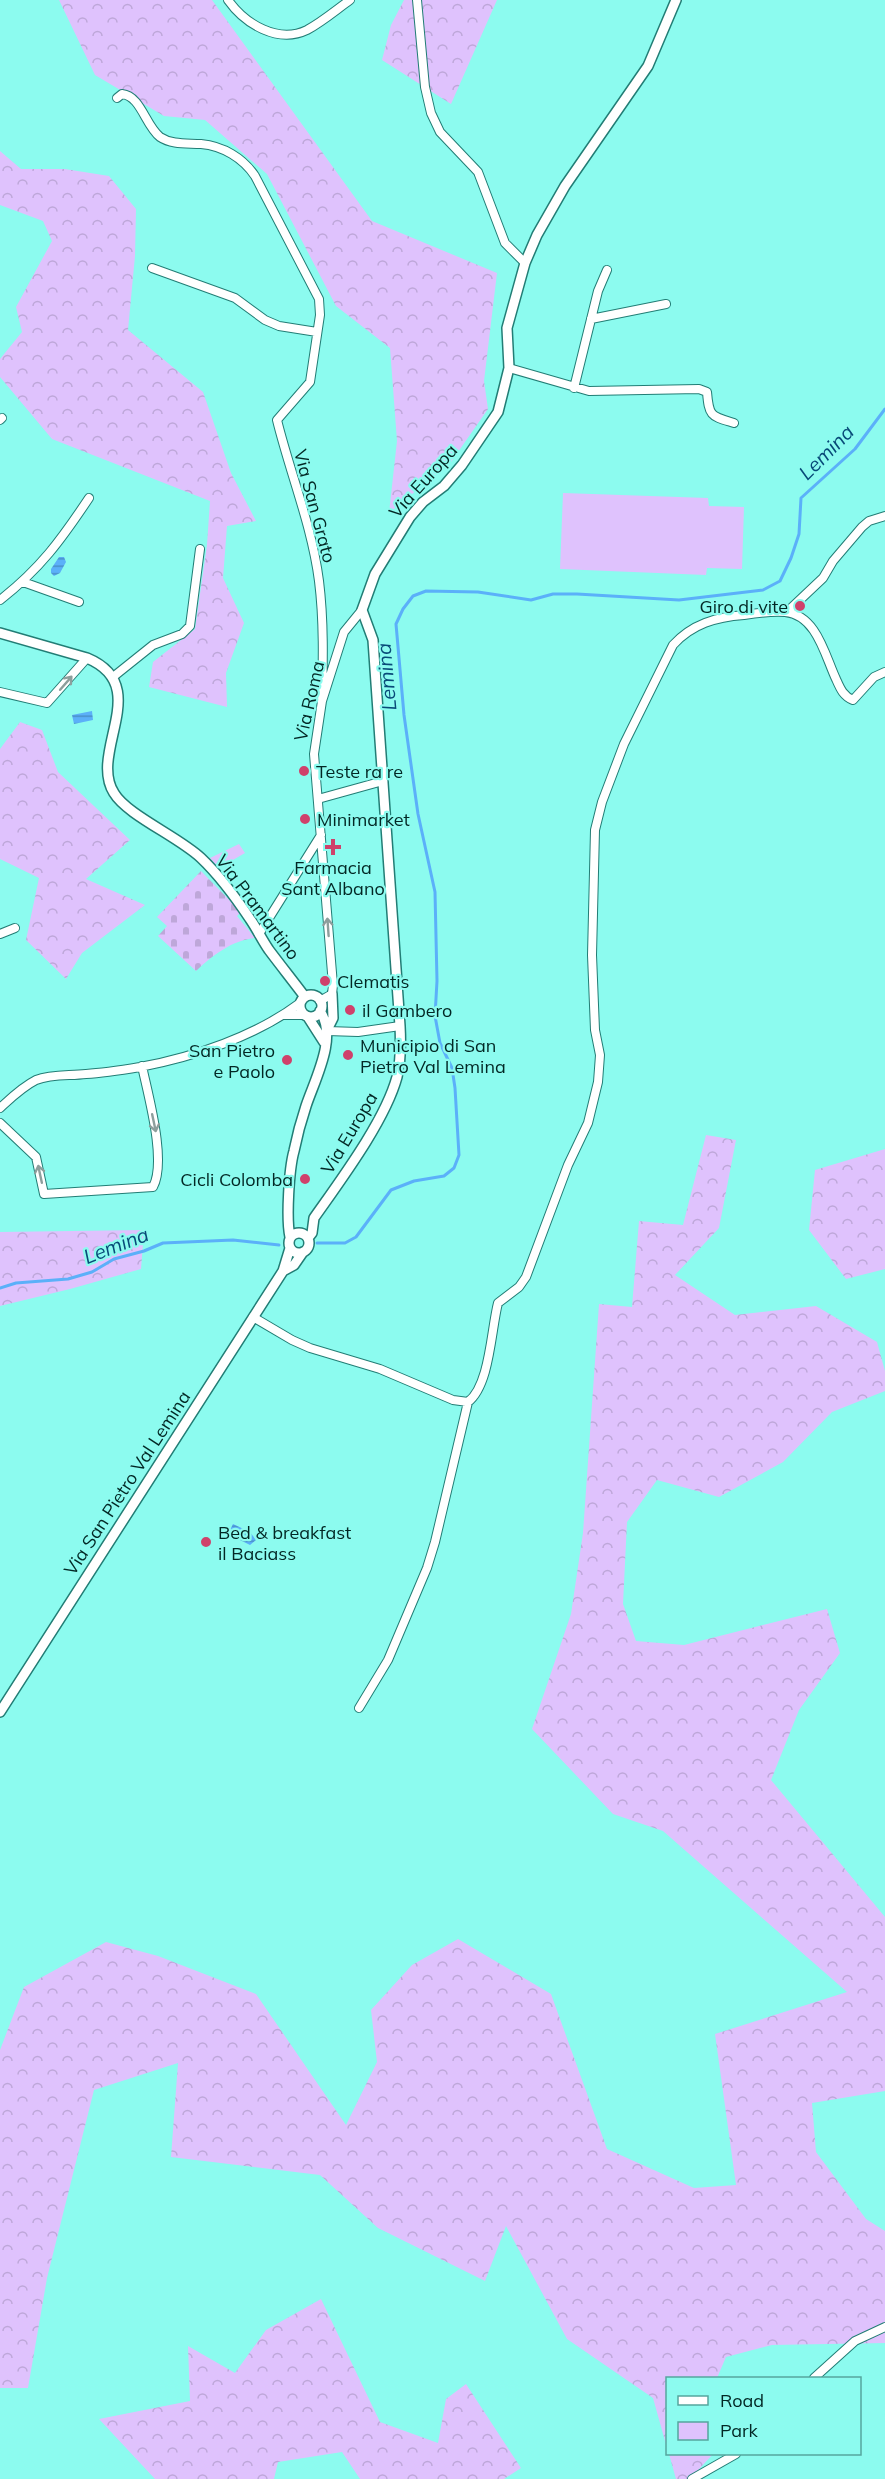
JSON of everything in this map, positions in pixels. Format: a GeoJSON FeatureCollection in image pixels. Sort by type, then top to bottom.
{"type":"FeatureCollection","features":[{"type":"Feature","properties":{"kind":"street"},"geometry":{"type":"LineString","coordinates":[[228,0],[249,21],[269,32],[288,35],[306,30],[350,0]]}},
{"type":"Feature","properties":{"kind":"street"},"geometry":{"type":"LineString","coordinates":[[417,0],[425,87],[431,113],[440,132],[478,172],[505,243],[525,262]]}},
{"type":"Feature","properties":{"kind":"street","name":"Via Europa"},"geometry":{"type":"LineString","coordinates":[[308,1238],[312,1233],[314,1218],[353,1160],[390,1095],[400,1061],[400,1026],[374,640],[362,610],[375,574],[403,526],[423,502],[444,486],[462,465],[498,412],[509,368],[507,328],[525,262],[565,186],[648,66],[676,0]]}},
{"type":"Feature","properties":{"kind":"street","name":"Via San Grato"},"geometry":{"type":"LineString","coordinates":[[117,98],[122,94],[136,99],[151,127],[170,142],[203,144],[222,149],[235,155],[252,171],[317,292],[320,315],[310,382],[277,420],[319,581],[323,661],[322,701]]}},
{"type":"Feature","properties":{"kind":"street"},"geometry":{"type":"LineString","coordinates":[[152,268],[235,298],[265,320],[279,326],[317,332]]}},
{"type":"Feature","properties":{"kind":"street"},"geometry":{"type":"LineString","coordinates":[[574,388],[591,319],[607,270]]}},
{"type":"Feature","properties":{"kind":"street"},"geometry":{"type":"LineString","coordinates":[[591,319],[666,304]]}},
{"type":"Feature","properties":{"kind":"street"},"geometry":{"type":"LineString","coordinates":[[509,368],[574,388],[607,392],[699,389],[707,392],[709,411],[713,416],[734,423]]}},
{"type":"Feature","properties":{"kind":"street"},"geometry":{"type":"LineString","coordinates":[[0,600],[24,582],[58,544],[89,498]]}},
{"type":"Feature","properties":{"kind":"street"},"geometry":{"type":"LineString","coordinates":[[787,612],[823,578],[833,561],[862,527],[869,521],[885,516]]}},
{"type":"Feature","properties":{"kind":"street"},"geometry":{"type":"LineString","coordinates":[[0,633],[87,658],[103,667],[113,677],[153,645],[187,631],[192,620],[200,549]]}},
{"type":"Feature","properties":{"kind":"street"},"geometry":{"type":"LineString","coordinates":[[24,582],[79,602]]}},
{"type":"Feature","properties":{"kind":"street","name":"Via Roma"},"geometry":{"type":"LineString","coordinates":[[332,990],[314,754],[322,701],[344,632],[362,610]]}},
{"type":"Feature","properties":{"kind":"street"},"geometry":{"type":"LineString","coordinates":[[359,1708],[388,1660],[427,1568],[468,1402],[476,1395],[482,1379],[498,1303],[519,1287],[526,1276],[568,1165],[588,1124],[598,1082],[600,1055],[595,1030],[592,956],[595,830],[602,802],[624,744],[673,645],[688,630],[697,625],[734,615],[787,612],[812,628],[846,698],[852,700],[873,677],[885,672]]}},
{"type":"Feature","properties":{"kind":"street"},"geometry":{"type":"LineString","coordinates":[[0,692],[47,703],[87,658]]}},
{"type":"Feature","properties":{"kind":"street","name":"Via Pramartino"},"geometry":{"type":"LineString","coordinates":[[113,677],[118,698],[108,773],[112,790],[123,805],[181,841],[200,857],[238,901],[303,1000],[306,1016],[324,1042]]}},
{"type":"Feature","properties":{"kind":"street"},"geometry":{"type":"LineString","coordinates":[[318,799],[383,781]]}},
{"type":"Feature","properties":{"kind":"street"},"geometry":{"type":"LineString","coordinates":[[259,934],[290,888],[321,834]]}},
{"type":"Feature","properties":{"kind":"street"},"geometry":{"type":"LineString","coordinates":[[0,934],[15,928]]}},
{"type":"Feature","properties":{"kind":"street"},"geometry":{"type":"LineString","coordinates":[[285,1015],[316,1016],[320,1006],[332,990]]}},
{"type":"Feature","properties":{"kind":"street"},"geometry":{"type":"LineString","coordinates":[[294,1233],[290,1218],[293,1152],[306,1106],[324,1057],[324,1042],[333,1018],[332,990]]}},
{"type":"Feature","properties":{"kind":"street"},"geometry":{"type":"LineString","coordinates":[[0,1108],[20,1090],[35,1081],[50,1076],[88,1074],[142,1066],[200,1051],[285,1015],[303,1000],[315,997],[326,1019],[327,1030]]}},
{"type":"Feature","properties":{"kind":"street"},"geometry":{"type":"LineString","coordinates":[[327,1030],[358,1032],[400,1026]]}},
{"type":"Feature","properties":{"kind":"street"},"geometry":{"type":"LineString","coordinates":[[0,1124],[36,1157],[44,1194],[153,1187],[157,1179],[156,1132],[142,1066]]}},
{"type":"Feature","properties":{"kind":"street","name":"Via Europa"},"geometry":{"type":"LineString","coordinates":[[294,1233],[314,1218]]}},
{"type":"Feature","properties":{"kind":"street"},"geometry":{"type":"LineString","coordinates":[[294,1233],[308,1238],[308,1248],[298,1254],[290,1248],[288,1241],[294,1233]]}},
{"type":"Feature","properties":{"kind":"street","name":"Via San Pietro Val Lemina"},"geometry":{"type":"LineString","coordinates":[[0,1712],[282,1271],[290,1248]]}},
{"type":"Feature","properties":{"kind":"street","name":"Via San Pietro Val Lemina"},"geometry":{"type":"LineString","coordinates":[[282,1271],[294,1265],[303,1252]]}},
{"type":"Feature","properties":{"kind":"street"},"geometry":{"type":"LineString","coordinates":[[253,1317],[310,1348],[380,1369],[453,1400],[468,1402]]}},
{"type":"Feature","properties":{"kind":"street"},"geometry":{"type":"LineString","coordinates":[[816,2377],[855,2341],[885,2327]]}},
{"type":"Feature","properties":{"kind":"street"},"geometry":{"type":"LineString","coordinates":[[692,2479],[734,2455]]}},
{"type":"Feature","properties":{"kind":"green space"},"geometry":{"type":"Polygon","coordinates":[[[59,0],[212,0],[372,221],[497,273],[484,381],[488,409],[451,462],[389,513],[397,441],[390,348],[336,306],[267,174],[205,120],[164,116],[95,75],[59,0]]]}},
{"type":"Feature","properties":{"kind":"green space"},"geometry":{"type":"Polygon","coordinates":[[[404,0],[497,0],[451,104],[382,60],[391,25],[404,0]]]}},
{"type":"Feature","properties":{"kind":"green space"},"geometry":{"type":"Polygon","coordinates":[[[0,151],[21,169],[65,169],[109,176],[136,209],[135,256],[128,330],[203,392],[231,473],[256,521],[227,526],[223,578],[244,623],[226,673],[227,707],[149,687],[153,662],[195,629],[207,545],[210,501],[52,439],[0,377],[0,359],[22,332],[16,307],[52,241],[43,221],[0,205],[0,151]]]}},
{"type":"Feature","properties":{"kind":"green space"},"geometry":{"type":"Polygon","coordinates":[[[563,493],[708,498],[709,506],[744,507],[742,569],[707,568],[706,575],[560,569],[563,493]]]}},
{"type":"Feature","properties":{"kind":"green space"},"geometry":{"type":"Polygon","coordinates":[[[20,722],[42,730],[58,772],[130,840],[86,879],[145,905],[82,953],[66,979],[26,940],[39,878],[0,859],[0,749],[20,722]]]}},
{"type":"Feature","properties":{"kind":"green space"},"geometry":{"type":"Polygon","coordinates":[[[239,844],[245,853],[219,868],[210,858],[239,844]]]}},
{"type":"Feature","properties":{"kind":"green space"},"geometry":{"type":"Polygon","coordinates":[[[201,871],[241,912],[237,916],[255,938],[230,945],[196,971],[158,936],[167,926],[157,917],[201,871]]]}},
{"type":"Feature","properties":{"kind":"green space"},"geometry":{"type":"Polygon","coordinates":[[[706,1135],[736,1140],[719,1228],[675,1275],[735,1315],[816,1306],[877,1342],[885,1371],[885,1391],[832,1412],[783,1462],[719,1497],[657,1480],[627,1522],[623,1604],[636,1641],[684,1645],[827,1609],[840,1653],[799,1710],[771,1780],[885,1917],[885,2091],[812,2103],[816,2152],[866,2219],[885,2231],[885,2343],[772,2345],[726,2357],[717,2377],[666,2377],[666,2444],[653,2398],[567,2339],[506,2226],[485,2281],[378,2228],[320,2175],[171,2157],[178,2063],[94,2090],[47,2278],[28,2388],[0,2388],[0,2050],[24,1987],[106,1942],[158,1956],[256,1994],[346,2125],[377,2062],[371,2010],[412,1965],[458,1939],[551,1994],[607,2149],[694,2188],[736,2185],[715,2034],[847,1992],[663,1831],[613,1814],[532,1729],[571,1614],[583,1533],[599,1304],[632,1307],[639,1221],[683,1225],[706,1135]]]}},
{"type":"Feature","properties":{"kind":"green space"},"geometry":{"type":"Polygon","coordinates":[[[885,1149],[885,1269],[846,1279],[809,1230],[815,1170],[885,1149]]]}},
{"type":"Feature","properties":{"kind":"green space"},"geometry":{"type":"Polygon","coordinates":[[[144,1230],[141,1269],[0,1306],[0,1232],[144,1230]]]}},
{"type":"Feature","properties":{"kind":"green space"},"geometry":{"type":"Polygon","coordinates":[[[321,2299],[380,2422],[438,2443],[446,2399],[466,2384],[521,2468],[504,2479],[360,2479],[342,2452],[278,2462],[274,2479],[155,2479],[99,2419],[190,2401],[188,2346],[235,2373],[266,2330],[321,2299]]]}},
{"type":"Feature","properties":{"kind":"green space"},"geometry":{"type":"Polygon","coordinates":[[[669,2455],[712,2455],[690,2479],[676,2479],[669,2455]]]}},
{"type":"Feature","properties":{"kind":"water"},"geometry":{"type":"Polygon","coordinates":[[[59,557],[64,557],[66,562],[60,573],[54,576],[51,569],[59,557]]]}},
{"type":"Feature","properties":{"kind":"water"},"geometry":{"type":"Polygon","coordinates":[[[92,711],[93,720],[74,724],[72,715],[92,711]]]}},
{"type":"Feature","properties":{"kind":"water"},"geometry":{"type":"Polygon","coordinates":[[[233,1524],[250,1532],[256,1540],[250,1545],[228,1534],[233,1524]]]}},
{"type":"Feature","properties":{"kind":"waterway","name":"Lemina"},"geometry":{"type":"LineString","coordinates":[[317,1243],[345,1243],[356,1237],[391,1190],[414,1181],[444,1176],[454,1168],[459,1155],[452,1068],[440,1043],[435,1016],[437,981],[435,892],[418,814],[404,715],[396,624],[403,609],[413,596],[426,591],[478,592],[531,600],[553,594],[679,600],[763,590],[780,581],[791,558],[799,534],[801,498],[855,449],[885,409]]}},
{"type":"Feature","properties":{"kind":"waterway","name":"Lemina"},"geometry":{"type":"LineString","coordinates":[[0,1288],[16,1283],[68,1279],[92,1272],[114,1259],[163,1243],[233,1240],[279,1245]]}},
{"type":"Feature","properties":{"kind":"place","name":"Giro di vite"},"geometry":{"type":"Point","coordinates":[800,606]}},
{"type":"Feature","properties":{"kind":"place","name":"Teste ra re"},"geometry":{"type":"Point","coordinates":[304,771]}},
{"type":"Feature","properties":{"kind":"place","name":"Minimarket"},"geometry":{"type":"Point","coordinates":[305,819]}},
{"type":"Feature","properties":{"kind":"place","name":"Farmacia Sant Albano"},"geometry":{"type":"Point","coordinates":[333,847]}},
{"type":"Feature","properties":{"kind":"place","name":"Clematis"},"geometry":{"type":"Point","coordinates":[325,981]}},
{"type":"Feature","properties":{"kind":"place","name":"il Gambero"},"geometry":{"type":"Point","coordinates":[350,1010]}},
{"type":"Feature","properties":{"kind":"place","name":"Municipio di San Pietro Val Lemina"},"geometry":{"type":"Point","coordinates":[348,1055]}},
{"type":"Feature","properties":{"kind":"place","name":"San Pietro e Paolo"},"geometry":{"type":"Point","coordinates":[287,1060]}},
{"type":"Feature","properties":{"kind":"place","name":"Cicli Colomba"},"geometry":{"type":"Point","coordinates":[305,1179]}},
{"type":"Feature","properties":{"kind":"place","name":"Bed & breakfast il Baciass"},"geometry":{"type":"Point","coordinates":[206,1542]}}]}
